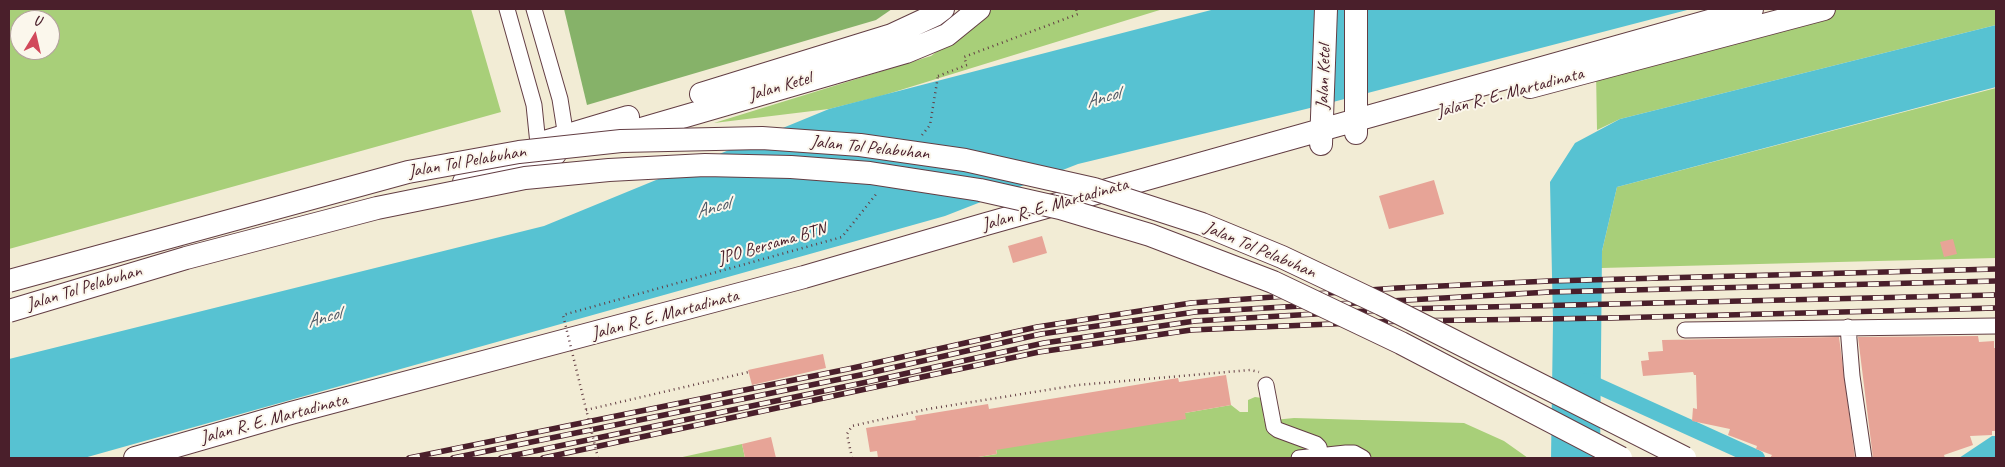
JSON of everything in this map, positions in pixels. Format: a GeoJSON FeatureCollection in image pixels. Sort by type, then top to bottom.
{"type":"FeatureCollection","features":[{"type":"Feature","properties":{"kind":"highway","name":"Jalan Ketel"},"geometry":{"type":"LineString","coordinates":[[569,143],[892,35],[935,15],[942,9]]}},
{"type":"Feature","properties":{"kind":"highway","name":"Jalan Ketel"},"geometry":{"type":"LineString","coordinates":[[569,143],[906,52],[947,35],[979,9]]}},
{"type":"Feature","properties":{"kind":"highway","name":"Jalan Ketel"},"geometry":{"type":"LineString","coordinates":[[1322,129],[1326,9]]}},
{"type":"Feature","properties":{"kind":"highway","name":"Jalan Ketel"},"geometry":{"type":"LineString","coordinates":[[1356,9],[1356,120]]}},
{"type":"Feature","properties":{"kind":"highway","name":"Jalan R. E. Martadinata"},"geometry":{"type":"LineString","coordinates":[[135,458],[291,413],[804,277],[1322,129],[1752,9]]}},
{"type":"Feature","properties":{"kind":"highway","name":"Jalan R. E. Martadinata"},"geometry":{"type":"LineString","coordinates":[[1356,120],[1824,9]]}},
{"type":"Feature","properties":{"kind":"highway","name":"Jalan Tol Pelabuhan"},"geometry":{"type":"LineString","coordinates":[[9,281],[408,172],[519,152],[621,141],[743,138],[860,145],[965,160],[1094,189],[1202,224],[1282,257],[1381,304],[1685,458]]}},
{"type":"Feature","properties":{"kind":"highway"},"geometry":{"type":"LineString","coordinates":[[9,286],[569,143]]}},
{"type":"Feature","properties":{"kind":"highway"},"geometry":{"type":"LineString","coordinates":[[9,316],[290,236],[541,151]]}},
{"type":"Feature","properties":{"kind":"highway","name":"Jalan Tol Pelabuhan"},"geometry":{"type":"LineString","coordinates":[[9,311],[186,258],[378,208],[525,178],[609,170],[705,165],[790,167],[870,173],[980,190],[1060,208],[1150,235],[1273,282],[1307,298],[1401,343],[1621,458]]}},
{"type":"Feature","properties":{"kind":"street"},"geometry":{"type":"LineString","coordinates":[[507,9],[534,105],[541,151]]}},
{"type":"Feature","properties":{"kind":"street"},"geometry":{"type":"LineString","coordinates":[[534,9],[560,99],[569,143]]}},
{"type":"Feature","properties":{"kind":"street"},"geometry":{"type":"LineString","coordinates":[[1685,330],[1996,326]]}},
{"type":"Feature","properties":{"kind":"street"},"geometry":{"type":"LineString","coordinates":[[1848,327],[1850,358],[1864,458]]}},
{"type":"Feature","properties":{"kind":"street"},"geometry":{"type":"LineString","coordinates":[[1266,384],[1274,426],[1278,430],[1316,444],[1319,447],[1321,456]]}},
{"type":"Feature","properties":{"kind":"street"},"geometry":{"type":"LineString","coordinates":[[1299,458],[1354,453],[1363,458]]}},
{"type":"Feature","properties":{"kind":"path"},"geometry":{"type":"LineString","coordinates":[[919,140],[930,125],[938,76],[967,66],[964,57],[1078,14],[1076,9]]}},
{"type":"Feature","properties":{"kind":"path","name":"JPO Bersama BTN"},"geometry":{"type":"LineString","coordinates":[[598,458],[563,316],[842,237],[877,192]]}},
{"type":"Feature","properties":{"kind":"path"},"geometry":{"type":"LineString","coordinates":[[852,458],[847,434],[852,426],[975,400],[1078,385],[1250,370],[1262,374],[1266,384]]}},
{"type":"Feature","properties":{"kind":"path"},"geometry":{"type":"LineString","coordinates":[[586,410],[749,372]]}},
{"type":"Feature","properties":{"kind":"green space"},"geometry":{"type":"Polygon","coordinates":[[[9,9],[471,9],[501,112],[9,249],[9,9]]]}},
{"type":"Feature","properties":{"kind":"green space"},"geometry":{"type":"Polygon","coordinates":[[[564,9],[892,9],[876,20],[587,105],[564,9]]]}},
{"type":"Feature","properties":{"kind":"green space"},"geometry":{"type":"Polygon","coordinates":[[[992,9],[1163,9],[881,96],[829,109],[714,123],[931,56],[992,9]]]}},
{"type":"Feature","properties":{"kind":"green space"},"geometry":{"type":"Polygon","coordinates":[[[1822,9],[1996,9],[1996,25],[1620,119],[1597,130],[1596,70],[1822,9]]]}},
{"type":"Feature","properties":{"kind":"green space"},"geometry":{"type":"Polygon","coordinates":[[[1996,88],[1996,258],[1601,268],[1602,251],[1617,187],[1996,88]]]}},
{"type":"Feature","properties":{"kind":"green space"},"geometry":{"type":"Polygon","coordinates":[[[1255,397],[1262,398],[1264,421],[1294,418],[1464,423],[1504,441],[1528,458],[972,458],[997,454],[993,435],[1185,413],[1231,405],[1240,412],[1248,412],[1248,400],[1255,397]]]}},
{"type":"Feature","properties":{"kind":"green space"},"geometry":{"type":"Polygon","coordinates":[[[742,444],[745,458],[678,458],[742,444]]]}},
{"type":"Feature","properties":{"kind":"water","name":"Ancol"},"geometry":{"type":"Polygon","coordinates":[[[1215,9],[1691,9],[1306,109],[1078,164],[945,216],[84,458],[9,458],[9,359],[544,226],[829,109],[1215,9]]]}},
{"type":"Feature","properties":{"kind":"water"},"geometry":{"type":"Polygon","coordinates":[[[1996,25],[1996,87],[1617,187],[1602,251],[1600,458],[1551,458],[1553,322],[1550,182],[1575,143],[1620,119],[1996,25]]]}},
{"type":"Feature","properties":{"kind":"water"},"geometry":{"type":"Polygon","coordinates":[[[1992,436],[1996,436],[1996,458],[1959,458],[1992,436]]]}},
{"type":"Feature","properties":{"kind":"building"},"geometry":{"type":"Polygon","coordinates":[[[1434,180],[1444,214],[1389,229],[1379,196],[1434,180]]]}},
{"type":"Feature","properties":{"kind":"building"},"geometry":{"type":"Polygon","coordinates":[[[1042,236],[1047,253],[1013,263],[1008,246],[1042,236]]]}},
{"type":"Feature","properties":{"kind":"building"},"geometry":{"type":"Polygon","coordinates":[[[1953,239],[1957,254],[1944,257],[1940,242],[1953,239]]]}},
{"type":"Feature","properties":{"kind":"building"},"geometry":{"type":"Polygon","coordinates":[[[1978,336],[1979,342],[1994,341],[1994,348],[1996,348],[1996,431],[1992,431],[1992,435],[1970,436],[1973,445],[1944,455],[1945,458],[1873,458],[1858,337],[1978,336]]]}},
{"type":"Feature","properties":{"kind":"building"},"geometry":{"type":"Polygon","coordinates":[[[1839,337],[1855,458],[1770,458],[1772,455],[1756,449],[1757,446],[1728,435],[1730,429],[1692,421],[1693,408],[1697,409],[1696,375],[1693,372],[1643,376],[1641,361],[1649,360],[1648,352],[1663,351],[1662,340],[1839,337]]]}},
{"type":"Feature","properties":{"kind":"building"},"geometry":{"type":"Polygon","coordinates":[[[823,354],[826,368],[752,385],[748,370],[823,354]]]}},
{"type":"Feature","properties":{"kind":"building"},"geometry":{"type":"Polygon","coordinates":[[[1226,375],[1231,405],[1185,413],[1186,419],[996,450],[997,454],[972,458],[878,458],[877,451],[870,452],[866,428],[916,420],[915,416],[988,404],[989,409],[1178,378],[1179,382],[1226,375]]]}},
{"type":"Feature","properties":{"kind":"building"},"geometry":{"type":"Polygon","coordinates":[[[771,437],[776,458],[745,458],[742,444],[771,437]]]}},
{"type":"Feature","properties":{"kind":"waterway"},"geometry":{"type":"LineString","coordinates":[[1587,381],[1757,458]]}},
{"type":"Feature","properties":{"kind":"railway"},"geometry":{"type":"LineString","coordinates":[[409,458],[848,369],[1037,327],[1191,303],[1397,288],[1550,281],[1996,269]]}},
{"type":"Feature","properties":{"kind":"railway"},"geometry":{"type":"LineString","coordinates":[[453,458],[865,374],[1041,334],[1195,312],[1550,292],[1996,281]]}},
{"type":"Feature","properties":{"kind":"railway"},"geometry":{"type":"LineString","coordinates":[[501,458],[1044,343],[1195,321],[1401,309],[1996,295]]}},
{"type":"Feature","properties":{"kind":"railway"},"geometry":{"type":"LineString","coordinates":[[543,458],[1039,352],[1191,330],[1401,321],[1611,318],[1996,308]]}}]}
